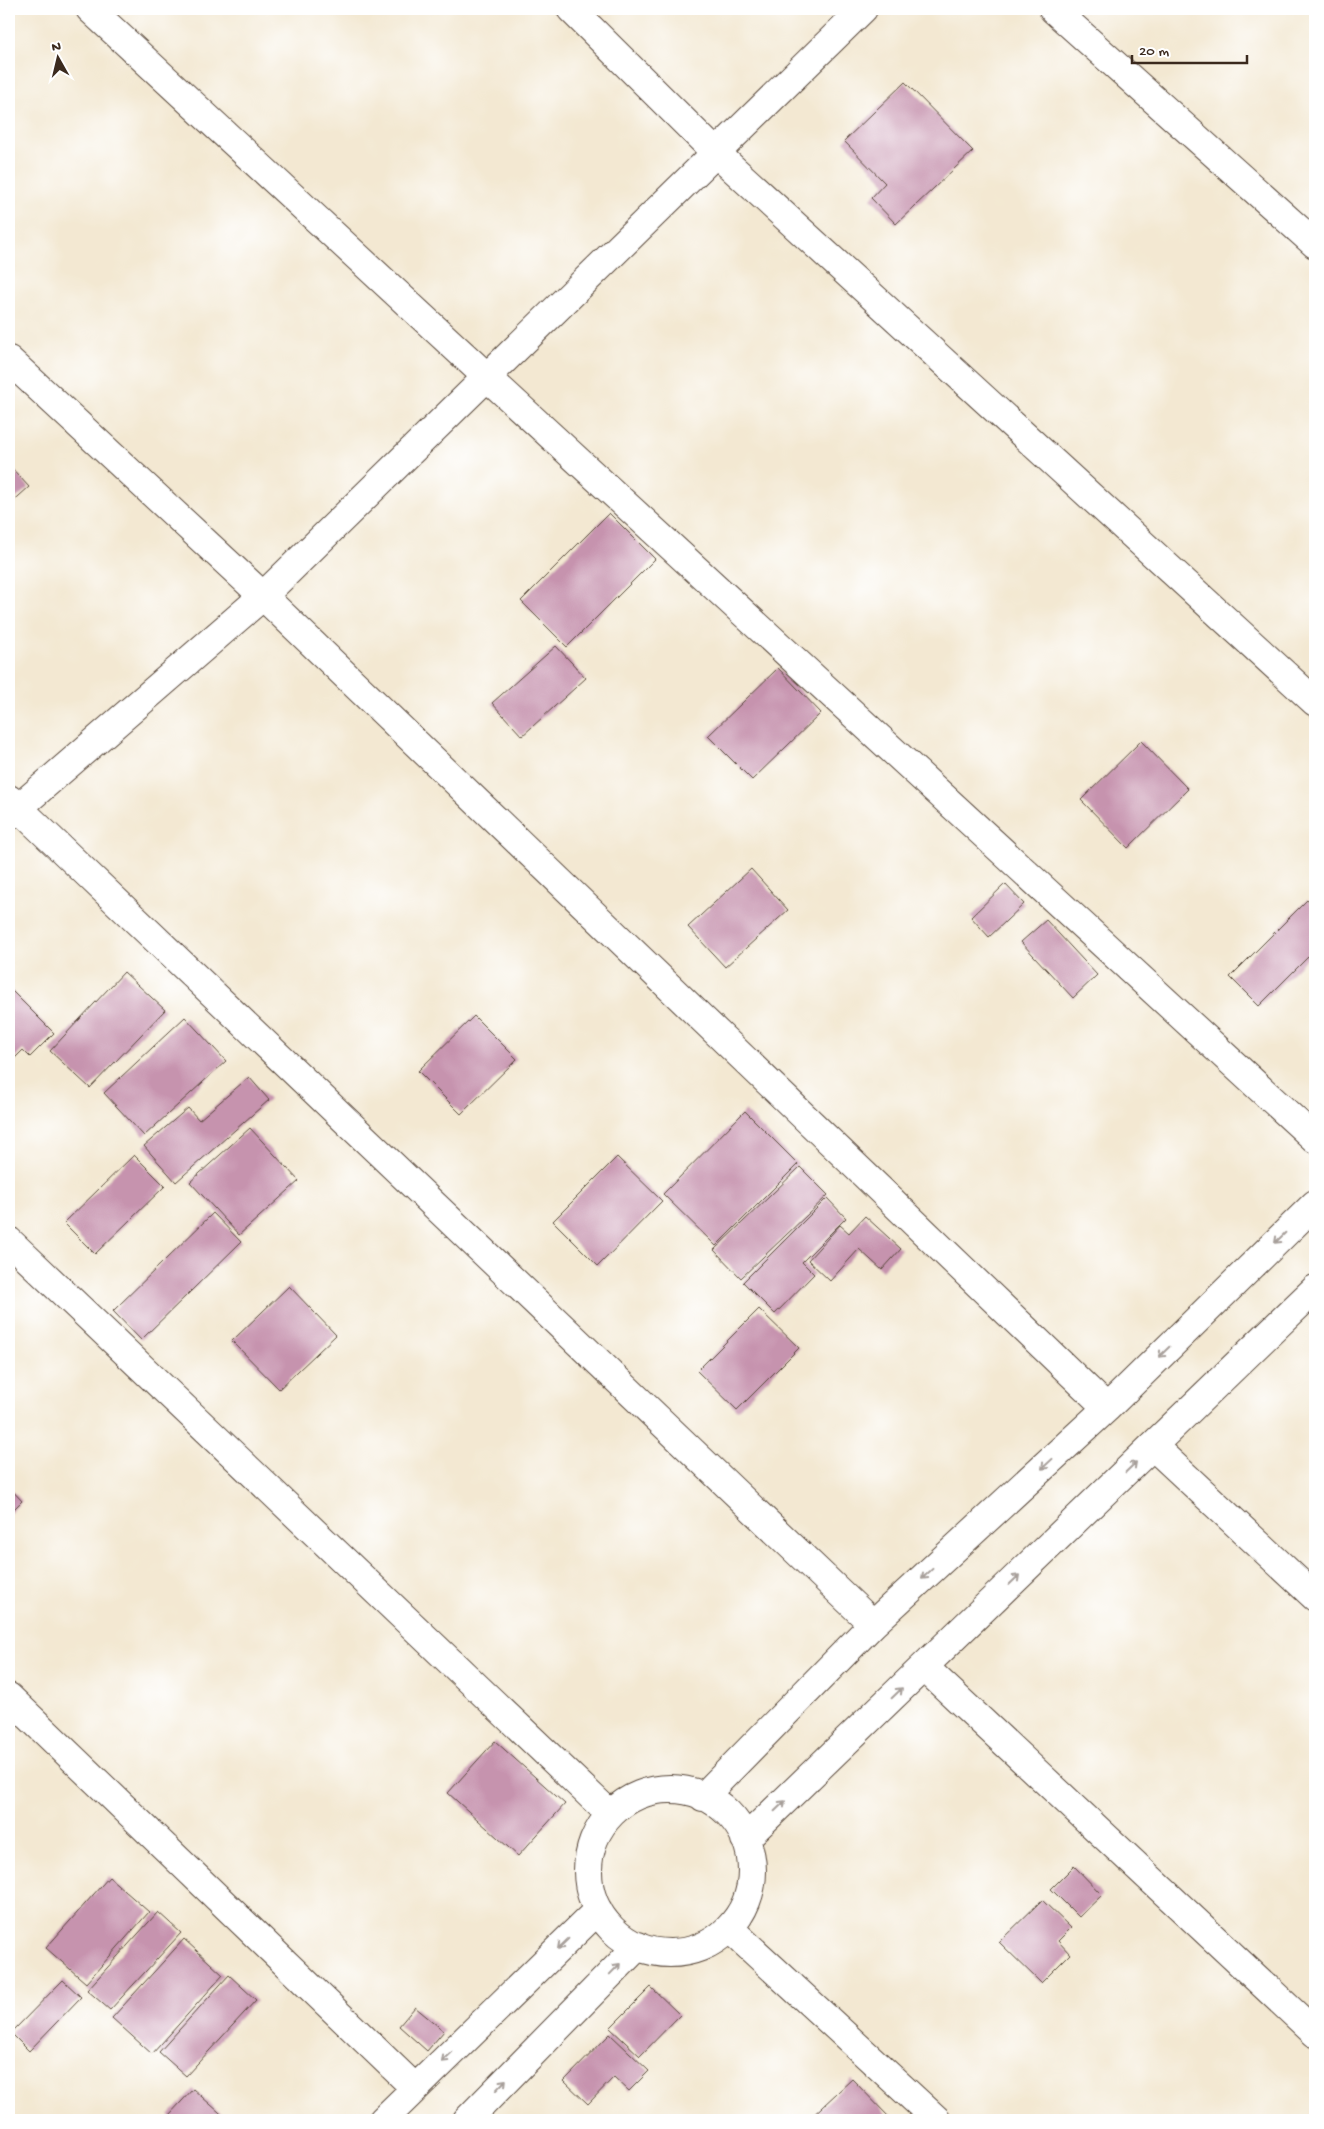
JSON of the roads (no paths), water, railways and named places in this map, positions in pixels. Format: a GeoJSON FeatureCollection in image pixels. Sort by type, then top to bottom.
{"type":"FeatureCollection","features":[{"type":"Feature","properties":{"kind":"street"},"geometry":{"type":"LineString","coordinates":[[90,9],[487,378],[1315,1139]]}},
{"type":"Feature","properties":{"kind":"street"},"geometry":{"type":"LineString","coordinates":[[571,9],[716,153],[1315,702]]}},
{"type":"Feature","properties":{"kind":"street"},"geometry":{"type":"LineString","coordinates":[[863,9],[263,596],[12,807],[873,1624]]}},
{"type":"Feature","properties":{"kind":"street"},"geometry":{"type":"LineString","coordinates":[[1053,9],[1315,244]]}},
{"type":"Feature","properties":{"kind":"street"},"geometry":{"type":"LineString","coordinates":[[9,360],[263,596],[1107,1408]]}},
{"type":"Feature","properties":{"kind":"street"},"geometry":{"type":"LineString","coordinates":[[703,1796],[873,1624],[1107,1408],[1315,1204]]}},
{"type":"Feature","properties":{"kind":"street"},"geometry":{"type":"LineString","coordinates":[[9,1241],[610,1814]]}},
{"type":"Feature","properties":{"kind":"street"},"geometry":{"type":"LineString","coordinates":[[745,1839],[1315,1289]]}},
{"type":"Feature","properties":{"kind":"street"},"geometry":{"type":"LineString","coordinates":[[1153,1446],[1315,1596]]}},
{"type":"Feature","properties":{"kind":"street"},"geometry":{"type":"LineString","coordinates":[[924,1667],[1315,2033]]}},
{"type":"Feature","properties":{"kind":"street"},"geometry":{"type":"LineString","coordinates":[[9,1698],[415,2088]]}},
{"type":"Feature","properties":{"kind":"street"},"geometry":{"type":"LineString","coordinates":[[661,1790],[690,1791],[703,1796],[716,1803],[737,1822],[750,1848],[753,1877],[746,1905],[730,1929],[706,1946],[679,1953],[650,1952],[624,1940],[603,1920],[590,1894],[587,1866],[594,1838],[610,1814],[634,1797],[661,1790]]}},
{"type":"Feature","properties":{"kind":"street"},"geometry":{"type":"LineString","coordinates":[[383,2120],[598,1910]]}},
{"type":"Feature","properties":{"kind":"street"},"geometry":{"type":"LineString","coordinates":[[730,1929],[937,2120]]}},
{"type":"Feature","properties":{"kind":"street"},"geometry":{"type":"LineString","coordinates":[[467,2120],[638,1946]]}}]}
